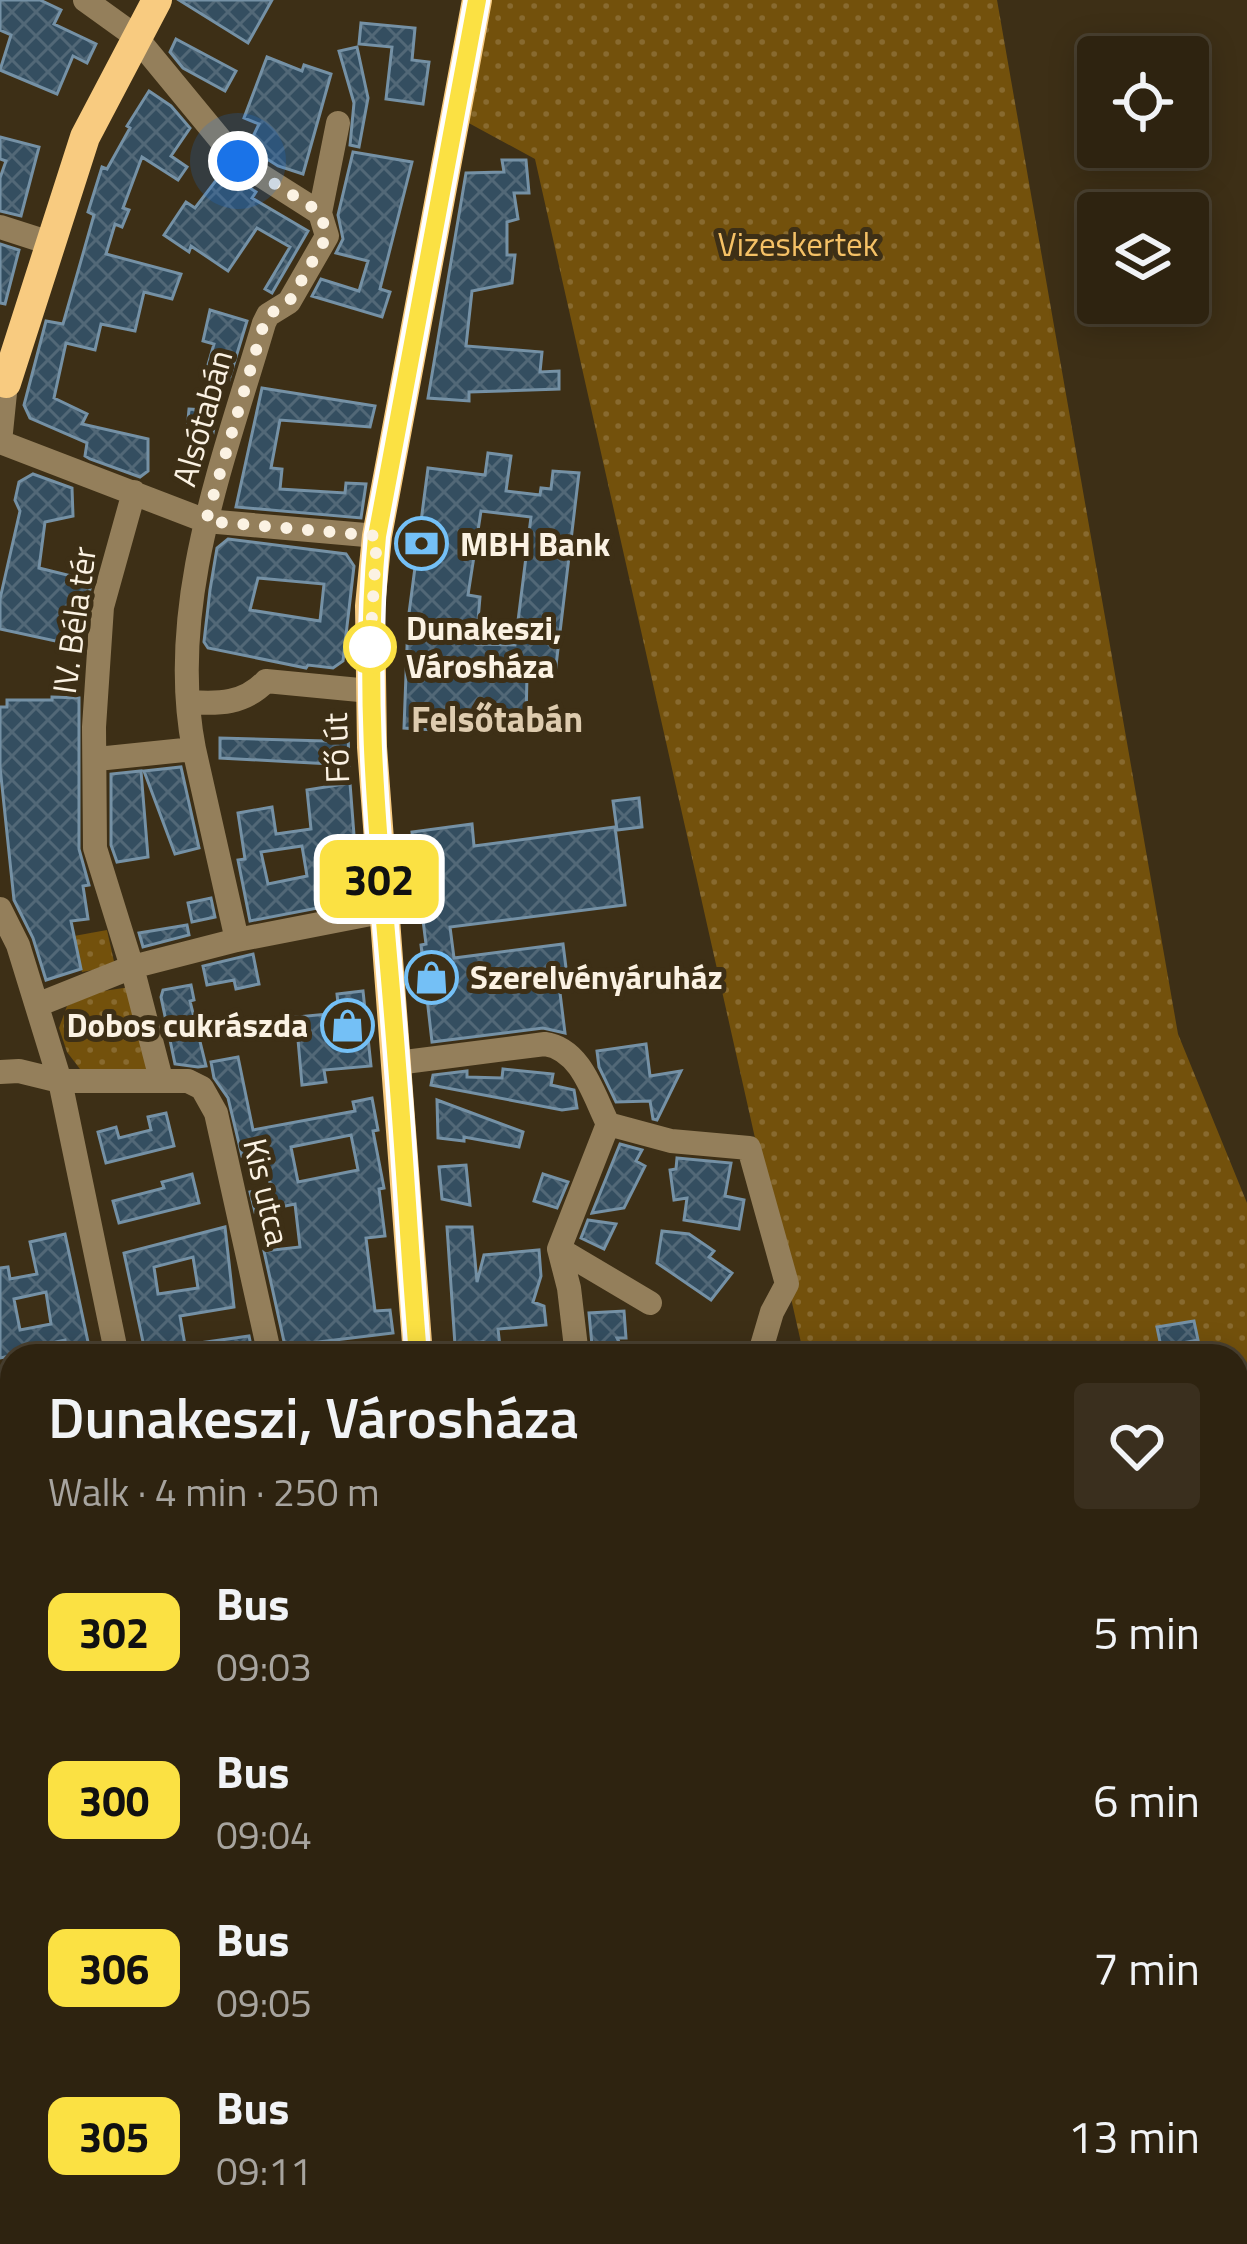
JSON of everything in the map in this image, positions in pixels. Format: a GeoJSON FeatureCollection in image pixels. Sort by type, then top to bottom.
{"type":"FeatureCollection","features":[{"type":"Feature","properties":{"kind":"main road"},"geometry":{"type":"LineString","coordinates":[[3,382],[85,137],[157,0]]}},
{"type":"Feature","properties":{"kind":"main road","name":"Fő út"},"geometry":{"type":"LineString","coordinates":[[417,1344],[381,912],[370,606],[377,536],[477,0]]}},
{"type":"Feature","properties":{"kind":"street"},"geometry":{"type":"LineString","coordinates":[[85,0],[135,36],[238,161],[320,212]]}},
{"type":"Feature","properties":{"kind":"street","name":"Alsótabán"},"geometry":{"type":"LineString","coordinates":[[206,521],[264,323],[289,302],[327,236],[320,212],[338,123]]}},
{"type":"Feature","properties":{"kind":"street"},"geometry":{"type":"LineString","coordinates":[[0,227],[50,243]]}},
{"type":"Feature","properties":{"kind":"street"},"geometry":{"type":"LineString","coordinates":[[3,382],[0,442],[206,521],[377,536]]}},
{"type":"Feature","properties":{"kind":"street","name":"IV. Béla tér"},"geometry":{"type":"LineString","coordinates":[[134,492],[102,607],[95,703],[94,848],[161,1079]]}},
{"type":"Feature","properties":{"kind":"street"},"geometry":{"type":"LineString","coordinates":[[206,521],[187,634],[189,702],[194,749],[237,940]]}},
{"type":"Feature","properties":{"kind":"street"},"geometry":{"type":"LineString","coordinates":[[189,702],[210,704],[251,697],[266,681],[370,691]]}},
{"type":"Feature","properties":{"kind":"street"},"geometry":{"type":"LineString","coordinates":[[97,759],[194,749]]}},
{"type":"Feature","properties":{"kind":"street"},"geometry":{"type":"LineString","coordinates":[[0,909],[18,945],[60,1081],[115,1344]]}},
{"type":"Feature","properties":{"kind":"street"},"geometry":{"type":"LineString","coordinates":[[37,1005],[132,967],[237,940],[381,912]]}},
{"type":"Feature","properties":{"kind":"street"},"geometry":{"type":"LineString","coordinates":[[397,1063],[560,1046],[571,1054],[608,1124],[671,1141],[749,1148],[787,1284],[763,1344]]}},
{"type":"Feature","properties":{"kind":"street"},"geometry":{"type":"LineString","coordinates":[[0,1072],[19,1071],[60,1081],[161,1079]]}},
{"type":"Feature","properties":{"kind":"street","name":"Kis utca"},"geometry":{"type":"LineString","coordinates":[[161,1079],[188,1081],[202,1088],[216,1113],[267,1344]]}},
{"type":"Feature","properties":{"kind":"street"},"geometry":{"type":"LineString","coordinates":[[576,1344],[559,1249],[608,1124]]}},
{"type":"Feature","properties":{"kind":"street"},"geometry":{"type":"LineString","coordinates":[[559,1249],[650,1303]]}},
{"type":"Feature","properties":{"kind":"green space","name":"Vizeskertek"},"geometry":{"type":"Polygon","coordinates":[[[490,0],[997,0],[1178,1034],[1247,1203],[1247,1344],[801,1344],[535,159],[465,121],[490,0]]]}},
{"type":"Feature","properties":{"kind":"green space"},"geometry":{"type":"Polygon","coordinates":[[[107,930],[115,966],[82,972],[74,936],[107,930]]]}},
{"type":"Feature","properties":{"kind":"green space"},"geometry":{"type":"Polygon","coordinates":[[[130,987],[152,1074],[83,1073],[67,1052],[59,1028],[67,1006],[97,992],[130,987]]]}},
{"type":"Feature","properties":{"kind":"building"},"geometry":{"type":"Polygon","coordinates":[[[0,0],[40,0],[61,10],[54,24],[96,44],[87,63],[73,56],[57,94],[0,70],[11,35],[0,30],[0,0]]]}},
{"type":"Feature","properties":{"kind":"building"},"geometry":{"type":"Polygon","coordinates":[[[179,0],[272,0],[248,43],[179,0]]]}},
{"type":"Feature","properties":{"kind":"building"},"geometry":{"type":"Polygon","coordinates":[[[361,23],[415,28],[412,60],[429,62],[423,104],[386,99],[392,47],[359,44],[361,23]]]}},
{"type":"Feature","properties":{"kind":"building"},"geometry":{"type":"Polygon","coordinates":[[[176,39],[236,71],[225,91],[183,68],[170,52],[176,39]]]}},
{"type":"Feature","properties":{"kind":"building"},"geometry":{"type":"Polygon","coordinates":[[[357,47],[368,98],[359,147],[350,145],[354,103],[339,51],[357,47]]]}},
{"type":"Feature","properties":{"kind":"building"},"geometry":{"type":"Polygon","coordinates":[[[267,57],[302,71],[304,65],[331,74],[303,174],[278,166],[248,147],[259,124],[244,118],[267,57]]]}},
{"type":"Feature","properties":{"kind":"building"},"geometry":{"type":"Polygon","coordinates":[[[149,91],[171,106],[190,128],[171,156],[187,167],[178,180],[142,157],[123,208],[129,210],[122,227],[115,224],[106,254],[181,274],[172,299],[144,292],[135,331],[101,324],[95,350],[66,343],[54,398],[87,414],[82,424],[148,439],[148,471],[140,477],[85,456],[87,443],[30,418],[24,405],[46,321],[63,324],[94,215],[88,212],[102,167],[107,169],[149,91]]]}},
{"type":"Feature","properties":{"kind":"building"},"geometry":{"type":"Polygon","coordinates":[[[0,137],[39,147],[21,216],[0,211],[0,178],[6,161],[0,159],[0,137]]]}},
{"type":"Feature","properties":{"kind":"building"},"geometry":{"type":"Polygon","coordinates":[[[353,152],[412,162],[380,289],[390,292],[382,317],[312,296],[321,279],[359,291],[368,261],[336,253],[343,239],[338,215],[353,152]]]}},
{"type":"Feature","properties":{"kind":"building"},"geometry":{"type":"Polygon","coordinates":[[[502,160],[526,160],[529,193],[514,193],[518,219],[507,222],[507,255],[515,255],[512,283],[472,291],[466,346],[542,352],[540,372],[559,371],[559,389],[469,392],[469,401],[428,398],[466,173],[504,172],[502,160]]]}},
{"type":"Feature","properties":{"kind":"building"},"geometry":{"type":"Polygon","coordinates":[[[224,170],[256,192],[252,198],[308,231],[272,293],[265,289],[290,247],[257,228],[228,271],[191,246],[189,252],[164,235],[186,202],[195,208],[224,170]]]}},
{"type":"Feature","properties":{"kind":"building"},"geometry":{"type":"Polygon","coordinates":[[[0,244],[19,250],[5,304],[0,303],[0,244]]]}},
{"type":"Feature","properties":{"kind":"building"},"geometry":{"type":"Polygon","coordinates":[[[210,310],[247,321],[229,380],[205,375],[214,344],[203,341],[210,310]]]}},
{"type":"Feature","properties":{"kind":"building"},"geometry":{"type":"Polygon","coordinates":[[[262,388],[375,406],[370,427],[280,420],[271,468],[282,469],[280,489],[345,493],[346,483],[366,484],[361,518],[236,507],[262,388]]]}},
{"type":"Feature","properties":{"kind":"building"},"geometry":{"type":"Polygon","coordinates":[[[189,409],[217,411],[213,433],[187,431],[189,409]]]}},
{"type":"Feature","properties":{"kind":"building"},"geometry":{"type":"Polygon","coordinates":[[[488,453],[511,456],[506,491],[540,495],[541,488],[551,489],[553,471],[579,473],[555,674],[527,674],[526,722],[449,719],[449,731],[404,728],[408,621],[428,468],[485,475],[488,453]],[[481,511],[468,595],[480,597],[476,644],[515,645],[531,517],[481,511]]]}},
{"type":"Feature","properties":{"kind":"building"},"geometry":{"type":"Polygon","coordinates":[[[33,474],[72,488],[73,516],[45,522],[39,568],[92,581],[83,647],[0,629],[0,599],[20,511],[15,500],[19,482],[33,474]]]}},
{"type":"Feature","properties":{"kind":"building"},"geometry":{"type":"Polygon","coordinates":[[[228,539],[346,554],[354,566],[343,661],[333,668],[306,668],[208,648],[204,642],[217,548],[228,539]],[[258,578],[250,610],[320,621],[324,584],[258,578]]]}},
{"type":"Feature","properties":{"kind":"building"},"geometry":{"type":"Polygon","coordinates":[[[79,698],[79,849],[89,885],[83,886],[88,919],[71,921],[81,969],[46,980],[14,900],[0,767],[0,707],[7,707],[7,700],[79,698]]]}},
{"type":"Feature","properties":{"kind":"building"},"geometry":{"type":"Polygon","coordinates":[[[326,730],[348,731],[349,765],[220,758],[220,738],[326,741],[326,730]]]}},
{"type":"Feature","properties":{"kind":"building"},"geometry":{"type":"Polygon","coordinates":[[[181,767],[199,848],[175,854],[144,771],[181,767]]]}},
{"type":"Feature","properties":{"kind":"building"},"geometry":{"type":"Polygon","coordinates":[[[141,771],[148,857],[117,862],[111,845],[111,774],[141,771]]]}},
{"type":"Feature","properties":{"kind":"building"},"geometry":{"type":"Polygon","coordinates":[[[350,783],[359,900],[250,921],[238,860],[245,859],[238,813],[272,807],[276,834],[311,829],[307,790],[350,783]],[[302,846],[261,852],[268,884],[307,876],[302,846]]]}},
{"type":"Feature","properties":{"kind":"building"},"geometry":{"type":"Polygon","coordinates":[[[639,798],[642,827],[617,830],[613,801],[639,798]]]}},
{"type":"Feature","properties":{"kind":"building"},"geometry":{"type":"Polygon","coordinates":[[[472,824],[474,846],[615,827],[625,905],[450,927],[454,958],[563,944],[568,984],[559,985],[565,1033],[543,1028],[432,1042],[412,832],[472,824]]]}},
{"type":"Feature","properties":{"kind":"building"},"geometry":{"type":"Polygon","coordinates":[[[211,898],[215,917],[192,922],[188,903],[211,898]]]}},
{"type":"Feature","properties":{"kind":"building"},"geometry":{"type":"Polygon","coordinates":[[[187,925],[189,935],[143,947],[139,933],[187,925]]]}},
{"type":"Feature","properties":{"kind":"building"},"geometry":{"type":"Polygon","coordinates":[[[253,954],[259,984],[236,989],[234,980],[207,985],[203,966],[253,954]]]}},
{"type":"Feature","properties":{"kind":"building"},"geometry":{"type":"Polygon","coordinates":[[[191,985],[194,1000],[190,1001],[206,1066],[175,1064],[161,997],[163,990],[191,985]]]}},
{"type":"Feature","properties":{"kind":"building"},"geometry":{"type":"Polygon","coordinates":[[[363,991],[371,1066],[324,1070],[326,1082],[302,1085],[296,1017],[339,1013],[337,994],[363,991]]]}},
{"type":"Feature","properties":{"kind":"building"},"geometry":{"type":"Polygon","coordinates":[[[646,1044],[650,1076],[681,1071],[657,1120],[650,1101],[616,1102],[599,1067],[597,1051],[646,1044]]]}},
{"type":"Feature","properties":{"kind":"building"},"geometry":{"type":"Polygon","coordinates":[[[238,1057],[253,1130],[355,1111],[353,1102],[372,1098],[385,1236],[366,1238],[375,1311],[390,1310],[393,1333],[285,1344],[264,1251],[300,1247],[295,1204],[255,1212],[250,1192],[271,1188],[264,1152],[242,1156],[228,1098],[214,1078],[211,1062],[238,1057]],[[351,1135],[291,1147],[298,1182],[358,1170],[351,1135]]]}},
{"type":"Feature","properties":{"kind":"building"},"geometry":{"type":"Polygon","coordinates":[[[503,1069],[553,1074],[551,1085],[574,1090],[577,1108],[562,1110],[431,1085],[433,1075],[467,1071],[467,1077],[502,1078],[503,1069]]]}},
{"type":"Feature","properties":{"kind":"building"},"geometry":{"type":"Polygon","coordinates":[[[437,1100],[523,1132],[519,1147],[464,1137],[464,1141],[438,1138],[437,1100]]]}},
{"type":"Feature","properties":{"kind":"building"},"geometry":{"type":"Polygon","coordinates":[[[166,1113],[174,1146],[106,1163],[98,1132],[116,1127],[119,1138],[151,1130],[148,1117],[166,1113]]]}},
{"type":"Feature","properties":{"kind":"building"},"geometry":{"type":"Polygon","coordinates":[[[620,1144],[642,1150],[636,1161],[645,1166],[624,1208],[592,1213],[620,1144]]]}},
{"type":"Feature","properties":{"kind":"building"},"geometry":{"type":"Polygon","coordinates":[[[677,1158],[731,1163],[725,1196],[744,1200],[739,1229],[684,1220],[687,1198],[674,1200],[670,1170],[676,1169],[677,1158]]]}},
{"type":"Feature","properties":{"kind":"building"},"geometry":{"type":"Polygon","coordinates":[[[466,1165],[470,1205],[442,1199],[439,1167],[466,1165]]]}},
{"type":"Feature","properties":{"kind":"building"},"geometry":{"type":"Polygon","coordinates":[[[192,1174],[199,1203],[119,1223],[113,1201],[164,1188],[162,1182],[192,1174]]]}},
{"type":"Feature","properties":{"kind":"building"},"geometry":{"type":"Polygon","coordinates":[[[543,1174],[568,1182],[557,1208],[534,1201],[543,1174]]]}},
{"type":"Feature","properties":{"kind":"building"},"geometry":{"type":"Polygon","coordinates":[[[588,1220],[616,1224],[604,1249],[581,1238],[588,1220]]]}},
{"type":"Feature","properties":{"kind":"building"},"geometry":{"type":"Polygon","coordinates":[[[225,1227],[234,1307],[180,1316],[185,1344],[143,1344],[124,1253],[225,1227]],[[193,1257],[154,1267],[158,1294],[198,1288],[193,1257]]]}},
{"type":"Feature","properties":{"kind":"building"},"geometry":{"type":"Polygon","coordinates":[[[447,1227],[472,1227],[477,1282],[484,1255],[539,1250],[541,1276],[533,1302],[544,1306],[546,1325],[498,1329],[500,1344],[455,1344],[447,1227]]]}},
{"type":"Feature","properties":{"kind":"building"},"geometry":{"type":"Polygon","coordinates":[[[662,1231],[689,1234],[714,1251],[709,1257],[732,1273],[711,1300],[657,1263],[662,1231]]]}},
{"type":"Feature","properties":{"kind":"building"},"geometry":{"type":"Polygon","coordinates":[[[65,1234],[88,1344],[66,1344],[65,1340],[0,1344],[0,1268],[8,1267],[10,1279],[37,1274],[30,1242],[65,1234]],[[46,1292],[14,1299],[20,1330],[51,1324],[46,1292]]]}},
{"type":"Feature","properties":{"kind":"building"},"geometry":{"type":"Polygon","coordinates":[[[624,1311],[626,1338],[617,1338],[620,1344],[592,1344],[589,1313],[624,1311]]]}},
{"type":"Feature","properties":{"kind":"building"},"geometry":{"type":"Polygon","coordinates":[[[1194,1321],[1198,1340],[1160,1344],[1157,1327],[1194,1321]]]}},
{"type":"Feature","properties":{"kind":"building"},"geometry":{"type":"Polygon","coordinates":[[[249,1336],[251,1344],[192,1344],[249,1336]]]}},
{"type":"Feature","properties":{"kind":"bus line","name":"302"},"geometry":{"type":"LineString","coordinates":[[417,1344],[377,859],[370,606],[377,536],[477,0]]}},
{"type":"Feature","properties":{"kind":"place","name":"MBH Bank"},"geometry":{"type":"Point","coordinates":[421,544]}},
{"type":"Feature","properties":{"kind":"place","name":"Dunakeszi, Városháza"},"geometry":{"type":"Point","coordinates":[370,647]}},
{"type":"Feature","properties":{"kind":"place","name":"Szerelvényáruház"},"geometry":{"type":"Point","coordinates":[431,977]}},
{"type":"Feature","properties":{"kind":"place","name":"Dobos cukrászda"},"geometry":{"type":"Point","coordinates":[347,1025]}},
{"type":"Feature","properties":{"kind":"district","name":"Felsőtabán"},"geometry":{"type":"Point","coordinates":[497,718]}},
{"type":"Feature","properties":{"kind":"route"},"geometry":{"type":"LineString","coordinates":[[238,161],[320,212],[327,236],[289,302],[264,323],[206,521],[377,536],[370,647]]}}]}
